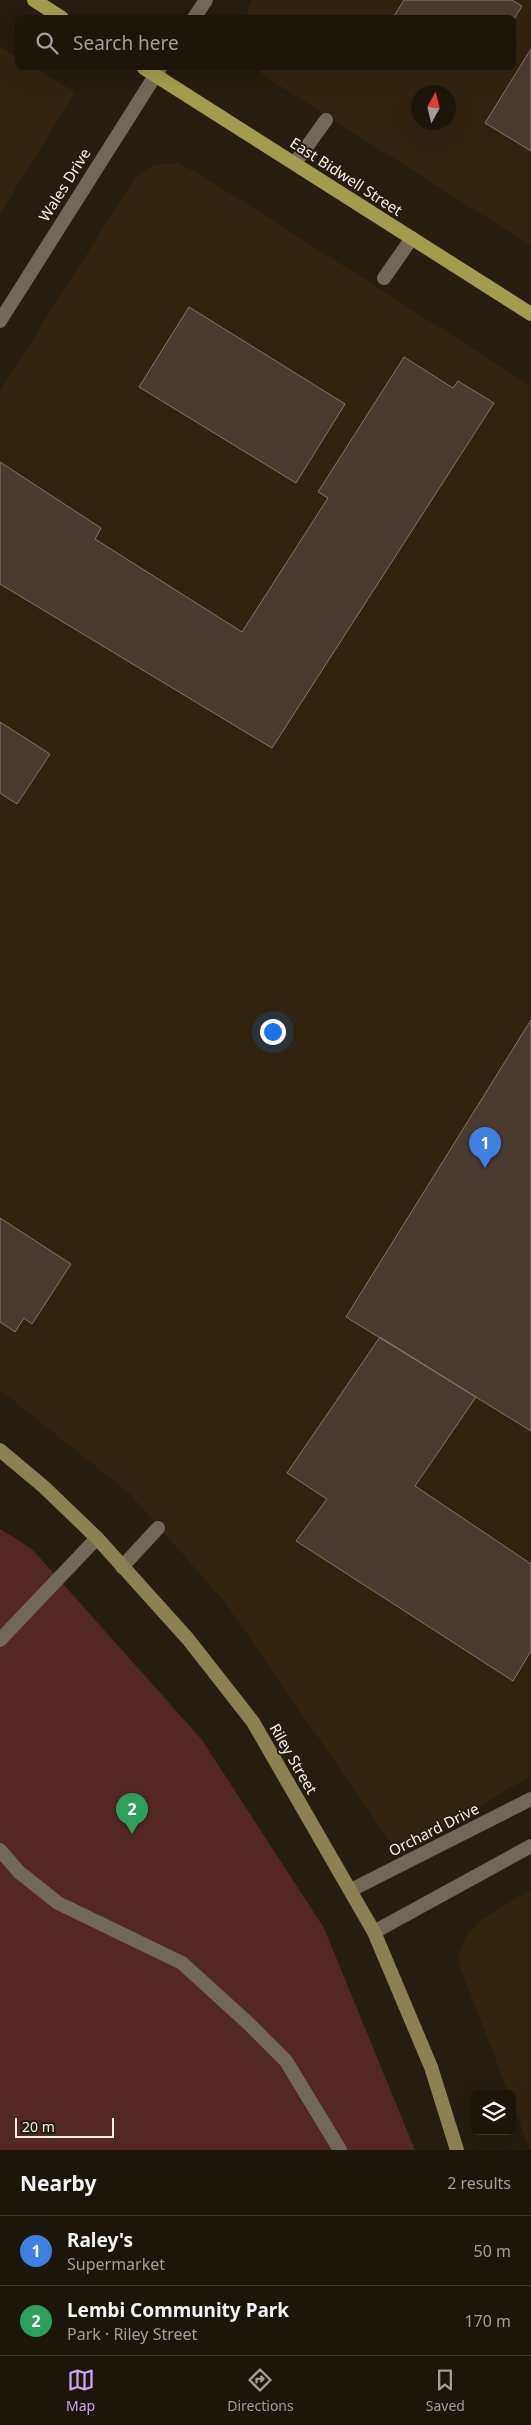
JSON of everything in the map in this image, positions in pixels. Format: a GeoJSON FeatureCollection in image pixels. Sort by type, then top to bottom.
{"type":"FeatureCollection","features":[{"type":"Feature","properties":{"kind":"main road"},"geometry":{"type":"LineString","coordinates":[[34,0],[57,15]]}},
{"type":"Feature","properties":{"kind":"main road","name":"East Bidwell Street"},"geometry":{"type":"LineString","coordinates":[[153,70],[531,314]]}},
{"type":"Feature","properties":{"kind":"main road","name":"Riley Street"},"geometry":{"type":"LineString","coordinates":[[0,1450],[44,1487],[97,1538],[188,1639],[253,1722],[374,1932],[431,2067],[457,2150]]}},
{"type":"Feature","properties":{"kind":"street"},"geometry":{"type":"LineString","coordinates":[[196,15],[206,0]]}},
{"type":"Feature","properties":{"kind":"street","name":"Wales Drive"},"geometry":{"type":"LineString","coordinates":[[0,321],[153,70]]}},
{"type":"Feature","properties":{"kind":"street"},"geometry":{"type":"LineString","coordinates":[[295,163],[326,120]]}},
{"type":"Feature","properties":{"kind":"street"},"geometry":{"type":"LineString","coordinates":[[384,278],[412,238]]}},
{"type":"Feature","properties":{"kind":"street"},"geometry":{"type":"LineString","coordinates":[[122,1567],[158,1528]]}},
{"type":"Feature","properties":{"kind":"street"},"geometry":{"type":"LineString","coordinates":[[0,1640],[97,1538]]}},
{"type":"Feature","properties":{"kind":"street","name":"Orchard Drive"},"geometry":{"type":"LineString","coordinates":[[351,1890],[531,1799]]}},
{"type":"Feature","properties":{"kind":"street"},"geometry":{"type":"LineString","coordinates":[[374,1932],[531,1846]]}},
{"type":"Feature","properties":{"kind":"street"},"geometry":{"type":"LineString","coordinates":[[0,1850],[19,1872],[58,1903],[114,1928],[182,1963],[286,2061],[340,2150]]}},
{"type":"Feature","properties":{"kind":"shaded area"},"geometry":{"type":"Polygon","coordinates":[[[253,0],[527,0],[531,3],[531,246],[258,70],[516,70],[516,15],[247,15],[248,8],[253,0]]]}},
{"type":"Feature","properties":{"kind":"shaded area"},"geometry":{"type":"Polygon","coordinates":[[[0,46],[15,56],[15,70],[38,70],[75,92],[0,214],[0,46]]]}},
{"type":"Feature","properties":{"kind":"shaded area"},"geometry":{"type":"Polygon","coordinates":[[[177,163],[203,176],[531,386],[531,1776],[398,1853],[224,1601],[129,1493],[0,1390],[0,391],[136,176],[153,165],[177,163]]]}},
{"type":"Feature","properties":{"kind":"shaded area"},"geometry":{"type":"Polygon","coordinates":[[[0,1529],[32,1549],[202,1740],[324,1928],[415,2150],[0,2150],[0,1529]]]}},
{"type":"Feature","properties":{"kind":"shaded area"},"geometry":{"type":"Polygon","coordinates":[[[531,1889],[531,2150],[516,2113],[516,2090],[507,2090],[461,1969],[458,1956],[467,1934],[480,1921],[531,1889]]]}},
{"type":"Feature","properties":{"kind":"building"},"geometry":{"type":"Polygon","coordinates":[[[404,0],[512,0],[522,6],[516,16],[395,15],[404,0]]]}},
{"type":"Feature","properties":{"kind":"building"},"geometry":{"type":"Polygon","coordinates":[[[531,49],[531,151],[485,123],[531,49]]]}},
{"type":"Feature","properties":{"kind":"building"},"geometry":{"type":"Polygon","coordinates":[[[189,307],[345,404],[296,483],[139,387],[189,307]]]}},
{"type":"Feature","properties":{"kind":"building"},"geometry":{"type":"Polygon","coordinates":[[[404,357],[453,388],[458,381],[494,403],[272,748],[0,584],[0,462],[101,528],[95,539],[242,632],[328,498],[318,492],[404,357]]]}},
{"type":"Feature","properties":{"kind":"building"},"geometry":{"type":"Polygon","coordinates":[[[0,722],[50,754],[17,804],[0,793],[0,722]]]}},
{"type":"Feature","properties":{"kind":"building"},"geometry":{"type":"Polygon","coordinates":[[[531,1020],[531,1431],[346,1317],[531,1020]]]}},
{"type":"Feature","properties":{"kind":"building"},"geometry":{"type":"Polygon","coordinates":[[[0,1218],[71,1264],[32,1324],[24,1318],[15,1332],[0,1322],[0,1218]]]}},
{"type":"Feature","properties":{"kind":"building"},"geometry":{"type":"Polygon","coordinates":[[[380,1337],[476,1397],[415,1486],[531,1564],[531,1651],[513,1681],[296,1541],[327,1499],[287,1473],[380,1337]]]}},
{"type":"Feature","properties":{"kind":"place","name":"Raley's"},"geometry":{"type":"Point","coordinates":[485,1168]}},
{"type":"Feature","properties":{"kind":"place","name":"Lembi Community Park"},"geometry":{"type":"Point","coordinates":[132,1834]}}]}
